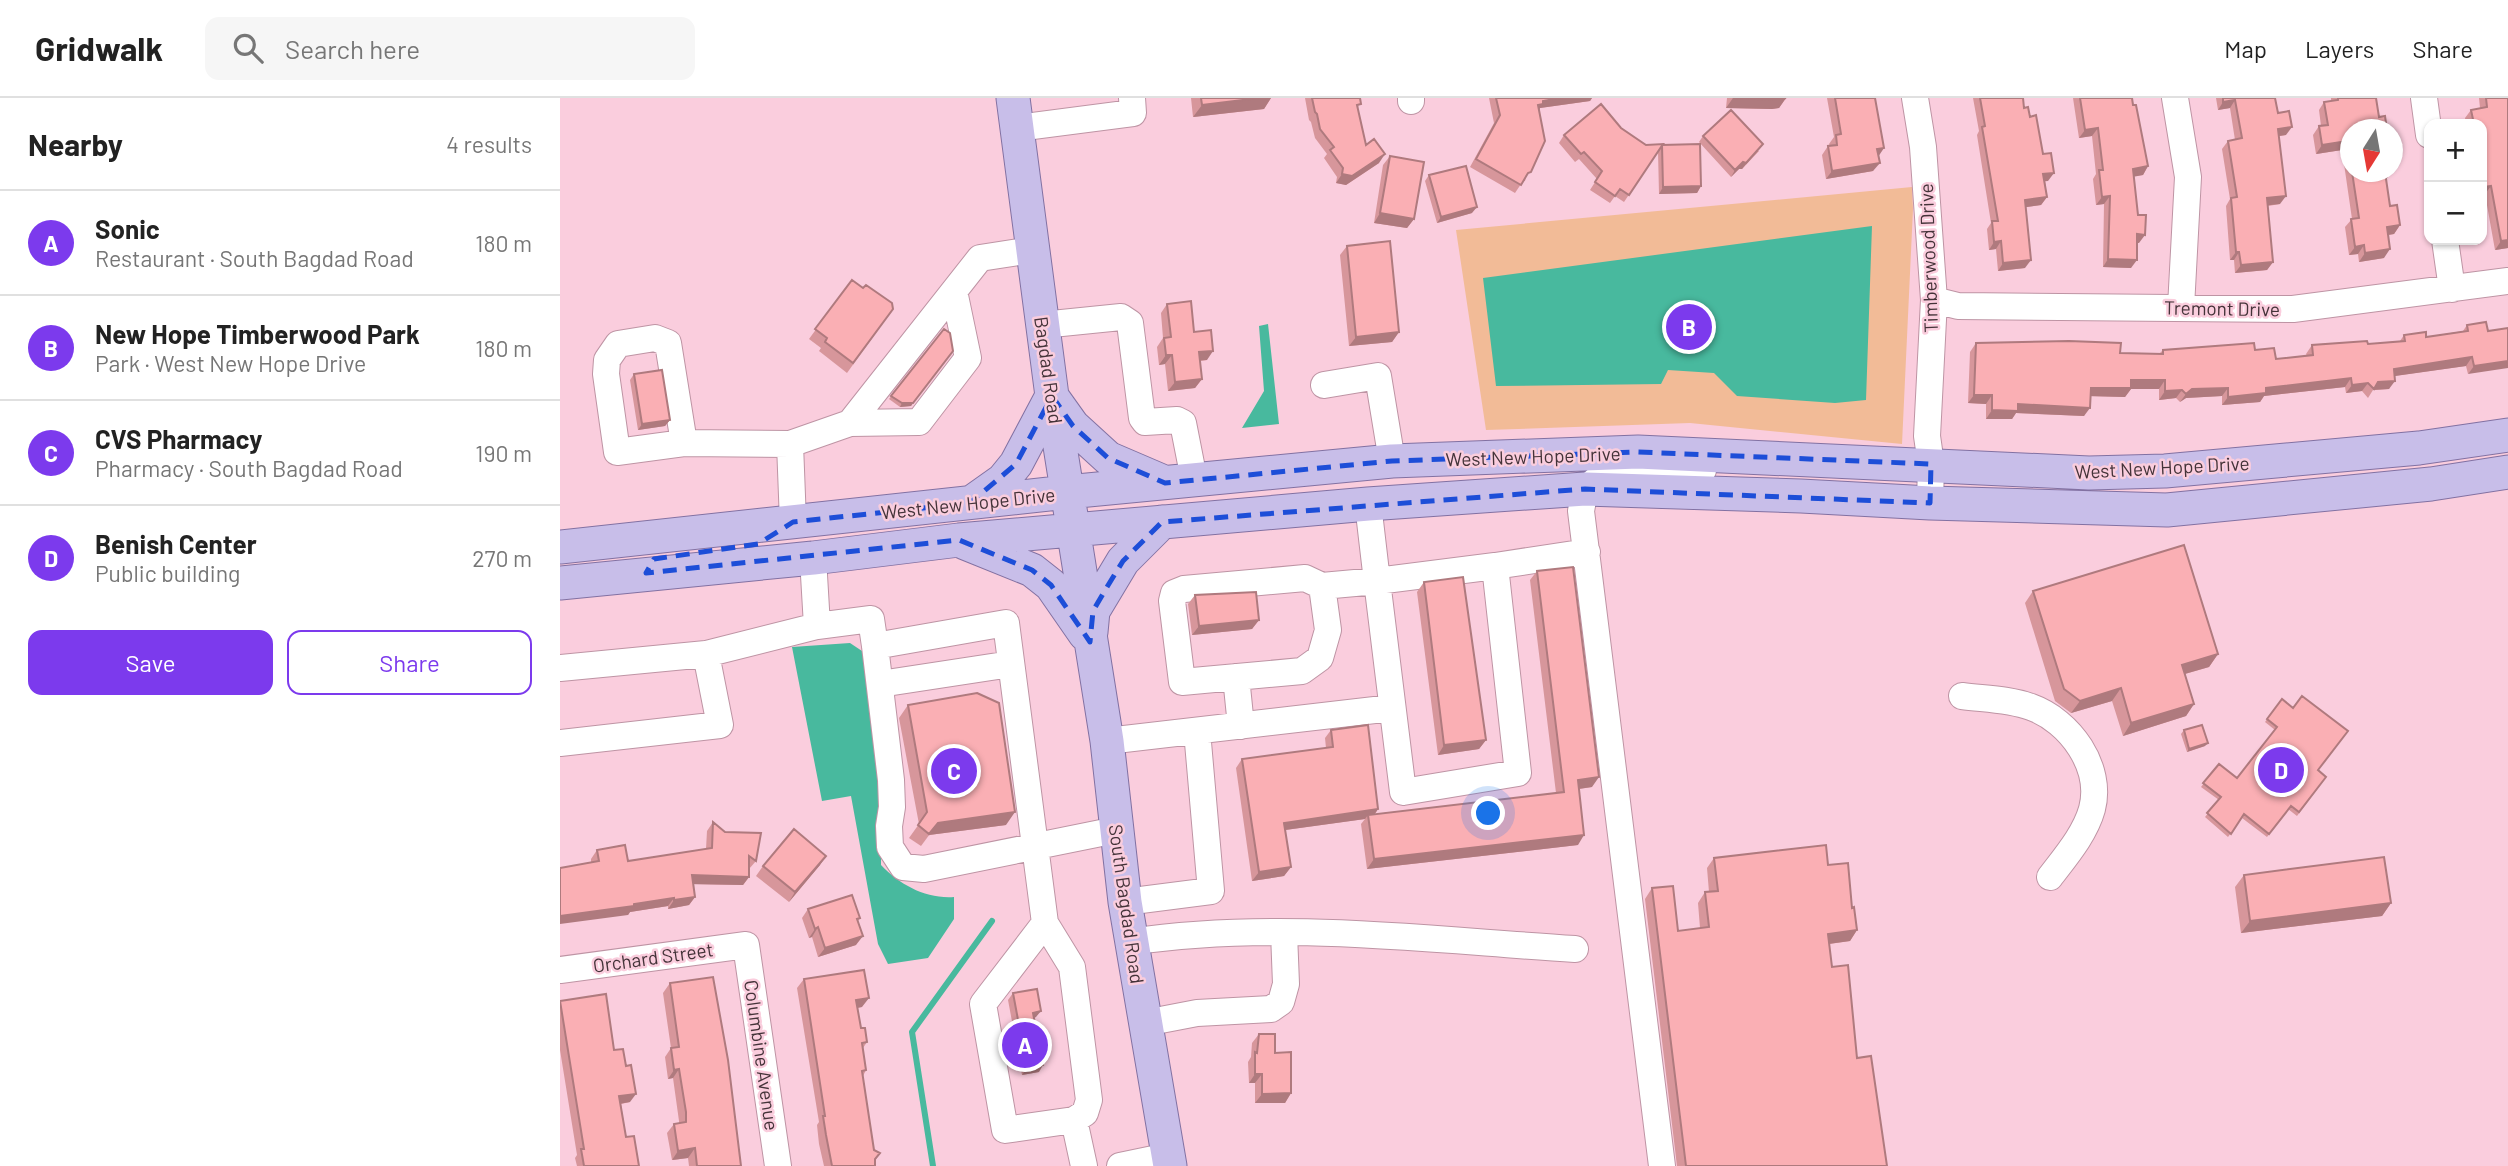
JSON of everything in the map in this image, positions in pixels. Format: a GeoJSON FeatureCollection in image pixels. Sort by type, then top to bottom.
{"type":"FeatureCollection","features":[{"type":"Feature","properties":{"kind":"main road","name":"Bagdad Road"},"geometry":{"type":"LineString","coordinates":[[1015,113],[1042,326],[1090,642]]}},
{"type":"Feature","properties":{"kind":"main road"},"geometry":{"type":"LineString","coordinates":[[970,503],[1003,480],[1016,464],[1052,396],[1073,426],[1108,457],[1180,481]]}},
{"type":"Feature","properties":{"kind":"main road","name":"West New Hope Drive"},"geometry":{"type":"LineString","coordinates":[[560,547],[1067,492],[1392,461],[1638,452],[2089,473],[2165,471],[2419,447],[2508,435]]}},
{"type":"Feature","properties":{"kind":"main road","name":"West New Hope Drive"},"geometry":{"type":"LineString","coordinates":[[560,583],[813,558],[959,540],[1368,504],[1585,489],[2166,510],[2431,484],[2508,472]]}},
{"type":"Feature","properties":{"kind":"main road"},"geometry":{"type":"LineString","coordinates":[[646,573],[654,559],[673,553],[758,544],[778,537],[793,522]]}},
{"type":"Feature","properties":{"kind":"main road"},"geometry":{"type":"LineString","coordinates":[[1090,642],[1093,611],[1107,587],[1123,561],[1162,522]]}},
{"type":"Feature","properties":{"kind":"main road"},"geometry":{"type":"LineString","coordinates":[[959,540],[1032,570],[1051,585],[1090,642]]}},
{"type":"Feature","properties":{"kind":"main road","name":"South Bagdad Road"},"geometry":{"type":"LineString","coordinates":[[1090,642],[1107,741],[1131,942],[1169,1161]]}},
{"type":"Feature","properties":{"kind":"street"},"geometry":{"type":"LineString","coordinates":[[1015,113],[1133,113],[1132,98]]}},
{"type":"Feature","properties":{"kind":"street","name":"Timberwood Drive"},"geometry":{"type":"LineString","coordinates":[[1915,98],[1923,147],[1934,300],[1927,436],[1931,464],[1930,503]]}},
{"type":"Feature","properties":{"kind":"street"},"geometry":{"type":"LineString","coordinates":[[2175,98],[2188,177],[2181,307]]}},
{"type":"Feature","properties":{"kind":"street"},"geometry":{"type":"LineString","coordinates":[[2424,98],[2427,119]]}},
{"type":"Feature","properties":{"kind":"street"},"geometry":{"type":"LineString","coordinates":[[2446,245],[2452,289]]}},
{"type":"Feature","properties":{"kind":"street"},"geometry":{"type":"LineString","coordinates":[[850,423],[980,258],[1032,250]]}},
{"type":"Feature","properties":{"kind":"street","name":"Tremont Drive"},"geometry":{"type":"LineString","coordinates":[[1934,300],[1958,306],[2293,309],[2508,281]]}},
{"type":"Feature","properties":{"kind":"street"},"geometry":{"type":"LineString","coordinates":[[684,443],[668,343],[655,338],[618,344],[607,360],[606,374],[617,452],[684,443],[790,444],[850,423],[919,422],[968,358],[954,291]]}},
{"type":"Feature","properties":{"kind":"street"},"geometry":{"type":"LineString","coordinates":[[1042,326],[1121,317],[1130,323],[1142,418],[1145,422],[1177,420],[1183,423],[1180,481]]}},
{"type":"Feature","properties":{"kind":"street"},"geometry":{"type":"LineString","coordinates":[[1324,385],[1378,376],[1392,461]]}},
{"type":"Feature","properties":{"kind":"street"},"geometry":{"type":"LineString","coordinates":[[790,444],[793,522]]}},
{"type":"Feature","properties":{"kind":"street"},"geometry":{"type":"LineString","coordinates":[[1662,1166],[1581,511],[1585,489],[1608,470],[1714,470],[1743,457]]}},
{"type":"Feature","properties":{"kind":"street"},"geometry":{"type":"LineString","coordinates":[[1368,504],[1404,792],[1518,773],[1495,566]]}},
{"type":"Feature","properties":{"kind":"street"},"geometry":{"type":"LineString","coordinates":[[1322,586],[1328,630],[1320,658],[1302,671],[1182,682],[1172,601],[1174,593],[1184,589],[1305,578],[1322,586],[1377,581],[1587,552]]}},
{"type":"Feature","properties":{"kind":"street"},"geometry":{"type":"LineString","coordinates":[[813,558],[817,626]]}},
{"type":"Feature","properties":{"kind":"street"},"geometry":{"type":"LineString","coordinates":[[560,668],[706,654],[817,626],[871,619],[891,780],[891,847],[903,867],[924,869],[1035,848],[1115,820]]}},
{"type":"Feature","properties":{"kind":"street"},"geometry":{"type":"LineString","coordinates":[[875,646],[1006,623],[1045,923],[1072,967],[1089,1100],[1085,1113],[1074,1121],[1005,1130],[983,1004],[1045,923]]}},
{"type":"Feature","properties":{"kind":"street"},"geometry":{"type":"LineString","coordinates":[[560,744],[720,725],[706,654]]}},
{"type":"Feature","properties":{"kind":"street"},"geometry":{"type":"LineString","coordinates":[[880,684],[1011,664]]}},
{"type":"Feature","properties":{"kind":"street"},"geometry":{"type":"LineString","coordinates":[[1236,677],[1241,726]]}},
{"type":"Feature","properties":{"kind":"street"},"geometry":{"type":"LineString","coordinates":[[1962,696],[2003,700],[2033,708],[2066,729],[2086,754],[2094,785],[2092,808],[2080,836],[2050,877]]}},
{"type":"Feature","properties":{"kind":"street"},"geometry":{"type":"LineString","coordinates":[[1107,741],[1392,708]]}},
{"type":"Feature","properties":{"kind":"street"},"geometry":{"type":"LineString","coordinates":[[1125,902],[1211,891],[1197,731]]}},
{"type":"Feature","properties":{"kind":"street"},"geometry":{"type":"LineString","coordinates":[[1145,1023],[1196,1013],[1271,1009],[1281,1002],[1286,984],[1284,933]]}},
{"type":"Feature","properties":{"kind":"street"},"geometry":{"type":"LineString","coordinates":[[1131,942],[1184,934],[1284,933],[1575,950]]}},
{"type":"Feature","properties":{"kind":"street","name":"Orchard Street"},"geometry":{"type":"LineString","coordinates":[[560,970],[746,945]]}},
{"type":"Feature","properties":{"kind":"street","name":"Columbine Avenue"},"geometry":{"type":"LineString","coordinates":[[746,945],[778,1166]]}},
{"type":"Feature","properties":{"kind":"street"},"geometry":{"type":"LineString","coordinates":[[1074,1121],[1084,1166]]}},
{"type":"Feature","properties":{"kind":"street"},"geometry":{"type":"LineString","coordinates":[[1120,1166],[1169,1161]]}},
{"type":"Feature","properties":{"kind":"highlighted area"},"geometry":{"type":"Polygon","coordinates":[[[1052,396],[1073,426],[1108,458],[1165,483],[1392,461],[1638,452],[1931,464],[1930,503],[1585,489],[1162,522],[1123,561],[1107,587],[1093,611],[1090,642],[1051,585],[1032,570],[959,540],[646,573],[654,559],[758,544],[793,522],[970,503],[1016,464],[1052,396]]]}},
{"type":"Feature","properties":{"kind":"shaded area"},"geometry":{"type":"Polygon","coordinates":[[[1912,187],[1902,444],[1690,423],[1486,430],[1456,230],[1912,187]]]}},
{"type":"Feature","properties":{"kind":"shaded area"},"geometry":{"type":"Polygon","coordinates":[[[1872,226],[1866,400],[1835,403],[1737,396],[1714,373],[1668,370],[1661,384],[1496,386],[1483,278],[1872,226]]]}},
{"type":"Feature","properties":{"kind":"shaded area"},"geometry":{"type":"Polygon","coordinates":[[[1268,324],[1279,424],[1242,428],[1264,391],[1259,326],[1268,324]]]}},
{"type":"Feature","properties":{"kind":"shaded area"},"geometry":{"type":"Polygon","coordinates":[[[850,643],[862,651],[866,665],[891,791],[881,834],[881,865],[896,879],[914,889],[933,896],[954,897],[954,919],[928,958],[888,964],[878,944],[851,796],[822,801],[792,647],[850,643]]]}},
{"type":"Feature","properties":{"kind":"building"},"geometry":{"type":"Polygon","coordinates":[[[1201,98],[1259,98],[1202,105],[1201,98]]]}},
{"type":"Feature","properties":{"kind":"building"},"geometry":{"type":"Polygon","coordinates":[[[1312,98],[1360,98],[1361,104],[1357,105],[1366,145],[1374,139],[1385,154],[1352,176],[1342,174],[1343,168],[1330,150],[1334,147],[1320,129],[1312,98]]]}},
{"type":"Feature","properties":{"kind":"building"},"geometry":{"type":"Polygon","coordinates":[[[1496,98],[1560,98],[1543,101],[1543,104],[1538,105],[1545,141],[1531,172],[1521,185],[1476,159],[1500,115],[1496,98]]]}},
{"type":"Feature","properties":{"kind":"building"},"geometry":{"type":"Polygon","coordinates":[[[1733,98],[1786,98],[1779,100],[1733,98]]]}},
{"type":"Feature","properties":{"kind":"building"},"geometry":{"type":"Polygon","coordinates":[[[1835,98],[1875,98],[1884,148],[1877,149],[1880,163],[1832,171],[1828,146],[1837,145],[1836,135],[1841,134],[1835,98]]]}},
{"type":"Feature","properties":{"kind":"building"},"geometry":{"type":"Polygon","coordinates":[[[1980,98],[2023,98],[2024,108],[2028,107],[2030,117],[2036,115],[2043,154],[2051,153],[2054,173],[2043,174],[2047,197],[2025,200],[2031,260],[2003,263],[2001,241],[1994,242],[1992,221],[1998,221],[1982,127],[1985,126],[1980,98]]]}},
{"type":"Feature","properties":{"kind":"building"},"geometry":{"type":"Polygon","coordinates":[[[2080,98],[2132,98],[2133,105],[2136,105],[2148,166],[2133,169],[2138,215],[2146,215],[2145,235],[2137,234],[2137,260],[2108,259],[2110,196],[2102,197],[2099,170],[2103,170],[2098,128],[2085,130],[2080,98]]]}},
{"type":"Feature","properties":{"kind":"building"},"geometry":{"type":"Polygon","coordinates":[[[2223,98],[2275,98],[2278,113],[2289,111],[2292,127],[2278,129],[2286,196],[2267,198],[2273,262],[2241,265],[2239,252],[2236,252],[2231,198],[2237,197],[2228,141],[2242,138],[2235,100],[2223,102],[2223,98]]]}},
{"type":"Feature","properties":{"kind":"building"},"geometry":{"type":"Polygon","coordinates":[[[2376,98],[2379,117],[2385,116],[2385,119],[2340,119],[2340,142],[2322,145],[2319,126],[2328,125],[2324,102],[2376,98]]]}},
{"type":"Feature","properties":{"kind":"building"},"geometry":{"type":"Polygon","coordinates":[[[2486,98],[2508,98],[2508,240],[2501,241],[2491,186],[2487,187],[2487,119],[2473,119],[2471,110],[2487,107],[2486,98]]]}},
{"type":"Feature","properties":{"kind":"building"},"geometry":{"type":"Polygon","coordinates":[[[1601,104],[1621,128],[1646,145],[1663,144],[1629,195],[1620,189],[1615,196],[1595,182],[1602,171],[1584,152],[1581,154],[1564,135],[1601,104]]]}},
{"type":"Feature","properties":{"kind":"building"},"geometry":{"type":"Polygon","coordinates":[[[1731,110],[1763,144],[1746,163],[1743,162],[1735,170],[1703,136],[1731,110]]]}},
{"type":"Feature","properties":{"kind":"building"},"geometry":{"type":"Polygon","coordinates":[[[1700,144],[1701,186],[1663,187],[1662,145],[1700,144]]]}},
{"type":"Feature","properties":{"kind":"building"},"geometry":{"type":"Polygon","coordinates":[[[1390,156],[1424,162],[1414,219],[1380,213],[1390,156]]]}},
{"type":"Feature","properties":{"kind":"building"},"geometry":{"type":"Polygon","coordinates":[[[1466,166],[1477,207],[1441,217],[1429,175],[1466,166]]]}},
{"type":"Feature","properties":{"kind":"building"},"geometry":{"type":"Polygon","coordinates":[[[2354,182],[2386,182],[2390,206],[2397,205],[2400,225],[2387,227],[2390,249],[2365,253],[2364,245],[2355,247],[2351,219],[2359,218],[2354,182]]]}},
{"type":"Feature","properties":{"kind":"building"},"geometry":{"type":"Polygon","coordinates":[[[1390,241],[1399,332],[1356,337],[1347,246],[1390,241]]]}},
{"type":"Feature","properties":{"kind":"building"},"geometry":{"type":"Polygon","coordinates":[[[852,280],[863,288],[866,285],[892,303],[893,309],[853,363],[825,342],[827,338],[815,329],[852,280]]]}},
{"type":"Feature","properties":{"kind":"building"},"geometry":{"type":"Polygon","coordinates":[[[1191,301],[1194,332],[1211,330],[1213,351],[1199,352],[1202,379],[1175,382],[1172,355],[1166,355],[1164,338],[1171,337],[1167,304],[1191,301]]]}},
{"type":"Feature","properties":{"kind":"building"},"geometry":{"type":"Polygon","coordinates":[[[2486,322],[2488,331],[2508,328],[2508,361],[2474,366],[2472,357],[2394,369],[2395,381],[2378,382],[2374,389],[2368,383],[2352,385],[2351,378],[2266,388],[2266,393],[2228,397],[2228,388],[2192,389],[2186,394],[2182,390],[2165,391],[2165,380],[2131,380],[2131,388],[2091,388],[2090,408],[2018,404],[2018,411],[1992,410],[1992,395],[1974,395],[1976,343],[2121,343],[2120,353],[2163,354],[2163,350],[2254,343],[2255,350],[2274,348],[2276,359],[2313,355],[2312,345],[2405,341],[2404,335],[2426,332],[2426,337],[2468,331],[2467,325],[2486,322]]]}},
{"type":"Feature","properties":{"kind":"building"},"geometry":{"type":"Polygon","coordinates":[[[944,329],[950,333],[953,351],[913,403],[902,403],[891,396],[944,329]]]}},
{"type":"Feature","properties":{"kind":"building"},"geometry":{"type":"Polygon","coordinates":[[[662,370],[670,420],[642,424],[634,374],[662,370]]]}},
{"type":"Feature","properties":{"kind":"building"},"geometry":{"type":"Polygon","coordinates":[[[2184,545],[2218,654],[2182,665],[2194,704],[2131,723],[2121,688],[2080,701],[2064,689],[2033,591],[2184,545]]]}},
{"type":"Feature","properties":{"kind":"building"},"geometry":{"type":"Polygon","coordinates":[[[1573,567],[1599,777],[1578,780],[1584,835],[1374,859],[1368,815],[1564,792],[1537,571],[1573,567]]]}},
{"type":"Feature","properties":{"kind":"building"},"geometry":{"type":"Polygon","coordinates":[[[1463,577],[1486,740],[1444,745],[1424,582],[1463,577]]]}},
{"type":"Feature","properties":{"kind":"building"},"geometry":{"type":"Polygon","coordinates":[[[1256,592],[1259,620],[1199,626],[1195,595],[1256,592]]]}},
{"type":"Feature","properties":{"kind":"building"},"geometry":{"type":"Polygon","coordinates":[[[977,693],[999,703],[1015,812],[938,823],[929,834],[918,825],[927,812],[908,705],[977,693]]]}},
{"type":"Feature","properties":{"kind":"building"},"geometry":{"type":"Polygon","coordinates":[[[2302,696],[2348,731],[2318,770],[2326,777],[2299,812],[2291,806],[2269,834],[2244,814],[2231,834],[2207,813],[2221,797],[2203,783],[2219,764],[2237,778],[2277,727],[2267,719],[2282,699],[2293,708],[2302,696]]]}},
{"type":"Feature","properties":{"kind":"building"},"geometry":{"type":"Polygon","coordinates":[[[1368,725],[1378,809],[1284,823],[1291,867],[1259,872],[1242,759],[1333,747],[1331,730],[1368,725]]]}},
{"type":"Feature","properties":{"kind":"building"},"geometry":{"type":"Polygon","coordinates":[[[2202,725],[2208,743],[2189,749],[2184,730],[2202,725]]]}},
{"type":"Feature","properties":{"kind":"building"},"geometry":{"type":"Polygon","coordinates":[[[713,822],[725,832],[761,833],[756,861],[749,856],[749,877],[692,875],[695,897],[560,916],[560,868],[599,861],[597,850],[625,845],[628,861],[712,848],[713,822]]]}},
{"type":"Feature","properties":{"kind":"building"},"geometry":{"type":"Polygon","coordinates":[[[794,829],[826,856],[795,892],[763,866],[794,829]]]}},
{"type":"Feature","properties":{"kind":"building"},"geometry":{"type":"Polygon","coordinates":[[[1826,845],[1828,865],[1848,863],[1857,930],[1828,934],[1832,967],[1848,965],[1857,1058],[1871,1056],[1887,1166],[1686,1166],[1652,888],[1673,886],[1678,931],[1709,927],[1705,892],[1718,891],[1714,858],[1826,845]]]}},
{"type":"Feature","properties":{"kind":"building"},"geometry":{"type":"Polygon","coordinates":[[[2384,857],[2391,903],[2250,921],[2244,875],[2384,857]]]}},
{"type":"Feature","properties":{"kind":"building"},"geometry":{"type":"Polygon","coordinates":[[[852,895],[863,936],[825,948],[808,909],[852,895]]]}},
{"type":"Feature","properties":{"kind":"building"},"geometry":{"type":"Polygon","coordinates":[[[864,970],[869,998],[856,1000],[861,1028],[865,1028],[867,1042],[862,1043],[866,1070],[862,1071],[874,1150],[880,1153],[875,1159],[875,1166],[832,1166],[804,979],[864,970]]]}},
{"type":"Feature","properties":{"kind":"building"},"geometry":{"type":"Polygon","coordinates":[[[713,977],[728,1060],[741,1166],[697,1166],[695,1148],[678,1151],[674,1124],[686,1122],[686,1112],[679,1069],[674,1070],[671,1048],[679,1047],[670,983],[713,977]]]}},
{"type":"Feature","properties":{"kind":"building"},"geometry":{"type":"Polygon","coordinates":[[[1037,989],[1041,1011],[1033,1013],[1043,1065],[1027,1068],[1013,993],[1037,989]]]}},
{"type":"Feature","properties":{"kind":"building"},"geometry":{"type":"Polygon","coordinates":[[[606,994],[614,1050],[623,1049],[626,1066],[631,1065],[636,1094],[619,1096],[626,1137],[634,1136],[639,1166],[584,1166],[581,1149],[584,1149],[560,1001],[606,994]]]}},
{"type":"Feature","properties":{"kind":"building"},"geometry":{"type":"Polygon","coordinates":[[[1259,1034],[1275,1034],[1275,1053],[1291,1052],[1291,1093],[1262,1094],[1262,1074],[1255,1074],[1255,1052],[1257,1053],[1259,1034]]]}},
{"type":"Feature","properties":{"kind":"waterway"},"geometry":{"type":"LineString","coordinates":[[933,1166],[912,1032],[992,921]]}},
{"type":"Feature","properties":{"kind":"place","name":"New Hope Timberwood Park"},"geometry":{"type":"Point","coordinates":[1689,327]}},
{"type":"Feature","properties":{"kind":"place","name":"Benish Center"},"geometry":{"type":"Point","coordinates":[2281,770]}},
{"type":"Feature","properties":{"kind":"place","name":"CVS Pharmacy"},"geometry":{"type":"Point","coordinates":[954,771]}},
{"type":"Feature","properties":{"kind":"place","name":"Sonic"},"geometry":{"type":"Point","coordinates":[1025,1045]}}]}
